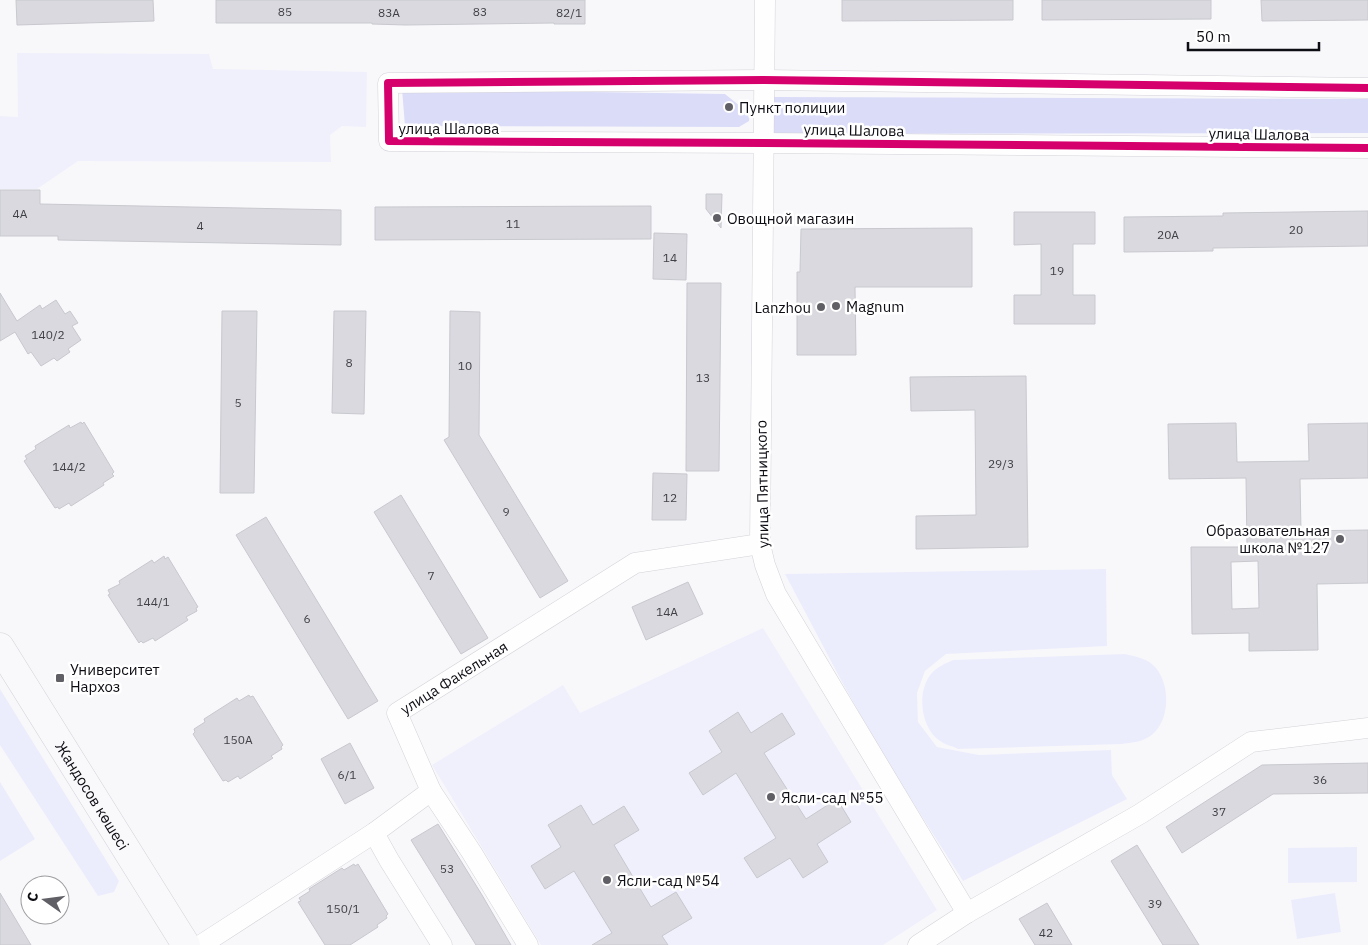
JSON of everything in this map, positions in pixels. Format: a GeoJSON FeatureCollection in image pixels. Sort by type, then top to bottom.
{"type":"FeatureCollection","features":[{"type":"Feature","properties":{"kind":"main road","name":"Жандосов көшесі"},"geometry":{"type":"LineString","coordinates":[[0,647],[186,945]]}},
{"type":"Feature","properties":{"kind":"street","name":"улица Пятницкого"},"geometry":{"type":"LineString","coordinates":[[765,0],[760,544],[765,565],[776,594],[968,914]]}},
{"type":"Feature","properties":{"kind":"street","name":"улица Шалова"},"geometry":{"type":"LineString","coordinates":[[1368,88],[764,80],[388,82],[389,141],[1368,148]]}},
{"type":"Feature","properties":{"kind":"street","name":"улица Факельная"},"geometry":{"type":"LineString","coordinates":[[431,791],[397,713],[635,563],[760,544]]}},
{"type":"Feature","properties":{"kind":"street"},"geometry":{"type":"LineString","coordinates":[[918,945],[1140,814],[1251,742],[1368,728]]}},
{"type":"Feature","properties":{"kind":"street"},"geometry":{"type":"LineString","coordinates":[[201,945],[374,833],[431,791],[472,852],[528,945]]}},
{"type":"Feature","properties":{"kind":"street"},"geometry":{"type":"LineString","coordinates":[[374,833],[442,945]]}},
{"type":"Feature","properties":{"kind":"shaded area"},"geometry":{"type":"Polygon","coordinates":[[[17,53],[209,54],[213,69],[367,72],[366,127],[342,126],[330,135],[331,162],[78,161],[37,189],[0,189],[0,116],[18,117],[17,53]]]}},
{"type":"Feature","properties":{"kind":"shaded area"},"geometry":{"type":"Polygon","coordinates":[[[402,89],[725,94],[750,111],[749,121],[739,127],[405,126],[402,89]]]}},
{"type":"Feature","properties":{"kind":"shaded area"},"geometry":{"type":"Polygon","coordinates":[[[771,97],[1368,99],[1368,133],[772,134],[771,97]]]}},
{"type":"Feature","properties":{"kind":"shaded area"},"geometry":{"type":"Polygon","coordinates":[[[1106,569],[1107,646],[946,654],[925,671],[917,693],[918,722],[937,747],[979,755],[1111,750],[1112,775],[1127,799],[963,881],[884,757],[785,574],[1106,569]]]}},
{"type":"Feature","properties":{"kind":"shaded area"},"geometry":{"type":"Polygon","coordinates":[[[763,628],[937,910],[883,945],[541,945],[432,765],[563,685],[580,713],[763,628]]]}},
{"type":"Feature","properties":{"kind":"shaded area"},"geometry":{"type":"Polygon","coordinates":[[[1125,654],[1142,658],[1153,665],[1165,686],[1166,706],[1164,717],[1160,726],[1153,734],[1143,740],[1122,744],[958,749],[942,742],[928,728],[923,710],[923,690],[926,682],[936,669],[953,660],[1125,654]]]}},
{"type":"Feature","properties":{"kind":"shaded area"},"geometry":{"type":"Polygon","coordinates":[[[0,689],[119,881],[114,892],[98,896],[0,745],[0,689]]]}},
{"type":"Feature","properties":{"kind":"shaded area"},"geometry":{"type":"Polygon","coordinates":[[[0,782],[35,839],[0,861],[0,782]]]}},
{"type":"Feature","properties":{"kind":"shaded area"},"geometry":{"type":"Polygon","coordinates":[[[1357,847],[1357,882],[1288,883],[1288,848],[1357,847]]]}},
{"type":"Feature","properties":{"kind":"shaded area"},"geometry":{"type":"Polygon","coordinates":[[[1335,893],[1341,932],[1297,939],[1291,900],[1335,893]]]}},
{"type":"Feature","properties":{"kind":"building"},"geometry":{"type":"Polygon","coordinates":[[[16,0],[153,0],[154,21],[17,25],[16,0]]]}},
{"type":"Feature","properties":{"kind":"building"},"geometry":{"type":"Polygon","coordinates":[[[216,0],[585,0],[585,24],[216,23],[216,0]]]}},
{"type":"Feature","properties":{"kind":"building"},"geometry":{"type":"Polygon","coordinates":[[[842,0],[1013,0],[1013,20],[842,21],[842,0]]]}},
{"type":"Feature","properties":{"kind":"building"},"geometry":{"type":"Polygon","coordinates":[[[1042,0],[1211,0],[1211,19],[1042,20],[1042,0]]]}},
{"type":"Feature","properties":{"kind":"building"},"geometry":{"type":"Polygon","coordinates":[[[1261,0],[1368,0],[1368,20],[1262,21],[1261,0]]]}},
{"type":"Feature","properties":{"kind":"building"},"geometry":{"type":"Polygon","coordinates":[[[0,190],[40,190],[40,204],[341,210],[341,245],[58,240],[58,236],[0,236],[0,190]]]}},
{"type":"Feature","properties":{"kind":"building","name":"Овощной магазин"},"geometry":{"type":"Polygon","coordinates":[[[706,194],[722,194],[721,228],[706,209],[706,194]]]}},
{"type":"Feature","properties":{"kind":"building"},"geometry":{"type":"Polygon","coordinates":[[[651,206],[651,239],[375,240],[375,207],[651,206]]]}},
{"type":"Feature","properties":{"kind":"building"},"geometry":{"type":"Polygon","coordinates":[[[1368,211],[1368,246],[1213,248],[1213,251],[1124,252],[1124,217],[1223,216],[1223,213],[1368,211]]]}},
{"type":"Feature","properties":{"kind":"building"},"geometry":{"type":"Polygon","coordinates":[[[1014,212],[1095,212],[1095,244],[1073,244],[1073,295],[1095,295],[1095,324],[1014,324],[1014,295],[1041,295],[1041,244],[1014,245],[1014,212]]]}},
{"type":"Feature","properties":{"kind":"building"},"geometry":{"type":"Polygon","coordinates":[[[972,228],[972,287],[855,287],[856,355],[797,355],[797,272],[800,272],[801,229],[972,228]]]}},
{"type":"Feature","properties":{"kind":"building"},"geometry":{"type":"Polygon","coordinates":[[[654,233],[687,234],[686,280],[653,279],[654,233]]]}},
{"type":"Feature","properties":{"kind":"building"},"geometry":{"type":"Polygon","coordinates":[[[687,283],[721,283],[719,471],[686,471],[687,283]]]}},
{"type":"Feature","properties":{"kind":"building"},"geometry":{"type":"Polygon","coordinates":[[[0,293],[17,321],[40,305],[42,309],[56,300],[65,314],[70,311],[78,323],[72,326],[81,340],[68,349],[70,352],[57,361],[54,358],[41,366],[31,352],[28,354],[15,332],[0,341],[0,293]]]}},
{"type":"Feature","properties":{"kind":"building"},"geometry":{"type":"Polygon","coordinates":[[[222,311],[257,311],[254,493],[220,493],[222,311]]]}},
{"type":"Feature","properties":{"kind":"building"},"geometry":{"type":"Polygon","coordinates":[[[334,311],[366,311],[364,414],[332,413],[334,311]]]}},
{"type":"Feature","properties":{"kind":"building"},"geometry":{"type":"Polygon","coordinates":[[[450,311],[480,312],[479,435],[568,581],[540,598],[444,440],[449,437],[450,311]]]}},
{"type":"Feature","properties":{"kind":"building"},"geometry":{"type":"Polygon","coordinates":[[[1026,376],[1028,547],[916,549],[916,516],[976,515],[975,410],[911,411],[910,377],[1026,376]]]}},
{"type":"Feature","properties":{"kind":"building"},"geometry":{"type":"Polygon","coordinates":[[[81,422],[82,424],[84,422],[114,472],[112,474],[114,476],[103,483],[104,485],[71,506],[69,503],[59,509],[58,507],[55,508],[24,461],[27,459],[25,456],[36,449],[35,446],[69,425],[70,428],[81,422]]]}},
{"type":"Feature","properties":{"kind":"building","name":"Образовательная школа №127"},"geometry":{"type":"Polygon","coordinates":[[[1236,423],[1237,462],[1309,461],[1308,424],[1368,423],[1368,478],[1300,479],[1301,531],[1368,530],[1368,583],[1317,584],[1318,650],[1249,651],[1249,633],[1192,634],[1191,547],[1247,547],[1246,478],[1169,479],[1168,424],[1236,423]],[[1258,561],[1231,562],[1232,609],[1259,608],[1258,561]]]}},
{"type":"Feature","properties":{"kind":"building"},"geometry":{"type":"Polygon","coordinates":[[[653,473],[687,474],[686,520],[652,520],[653,473]]]}},
{"type":"Feature","properties":{"kind":"building"},"geometry":{"type":"Polygon","coordinates":[[[401,495],[488,638],[461,654],[374,512],[401,495]]]}},
{"type":"Feature","properties":{"kind":"building"},"geometry":{"type":"Polygon","coordinates":[[[266,517],[378,701],[348,719],[236,535],[266,517]]]}},
{"type":"Feature","properties":{"kind":"building"},"geometry":{"type":"Polygon","coordinates":[[[164,556],[165,559],[168,557],[198,607],[196,608],[197,611],[186,617],[188,620],[155,641],[153,638],[139,643],[108,595],[110,594],[108,590],[120,584],[119,581],[152,560],[154,563],[164,556]]]}},
{"type":"Feature","properties":{"kind":"building"},"geometry":{"type":"Polygon","coordinates":[[[688,582],[703,614],[646,640],[632,607],[688,582]]]}},
{"type":"Feature","properties":{"kind":"building"},"geometry":{"type":"Polygon","coordinates":[[[249,695],[250,697],[253,696],[283,745],[282,749],[271,756],[273,758],[240,779],[238,776],[228,782],[226,780],[223,781],[193,734],[195,732],[194,729],[205,722],[204,719],[237,698],[239,701],[249,695]]]}},
{"type":"Feature","properties":{"kind":"building","name":"Ясли-сад №55"},"geometry":{"type":"Polygon","coordinates":[[[738,712],[751,733],[782,713],[795,734],[764,753],[806,819],[837,799],[851,822],[817,844],[828,862],[803,878],[790,858],[757,878],[744,858],[776,838],[736,773],[703,795],[689,773],[722,752],[709,731],[738,712]]]}},
{"type":"Feature","properties":{"kind":"building"},"geometry":{"type":"Polygon","coordinates":[[[350,743],[374,788],[345,804],[321,759],[350,743]]]}},
{"type":"Feature","properties":{"kind":"building"},"geometry":{"type":"Polygon","coordinates":[[[1368,763],[1368,793],[1273,794],[1182,853],[1166,827],[1262,765],[1368,763]]]}},
{"type":"Feature","properties":{"kind":"building","name":"Ясли-сад №54"},"geometry":{"type":"Polygon","coordinates":[[[581,805],[593,825],[624,806],[639,830],[614,845],[651,907],[676,892],[692,918],[662,936],[668,945],[592,945],[612,933],[574,871],[545,889],[531,866],[561,847],[548,825],[581,805]]]}},
{"type":"Feature","properties":{"kind":"building"},"geometry":{"type":"Polygon","coordinates":[[[438,824],[511,945],[476,945],[411,840],[438,824]]]}},
{"type":"Feature","properties":{"kind":"building"},"geometry":{"type":"Polygon","coordinates":[[[1137,845],[1199,945],[1163,945],[1111,861],[1137,845]]]}},
{"type":"Feature","properties":{"kind":"building"},"geometry":{"type":"Polygon","coordinates":[[[354,864],[355,866],[358,864],[388,914],[387,918],[377,925],[378,927],[350,945],[325,945],[298,902],[301,901],[299,898],[310,891],[309,889],[342,868],[344,870],[354,864]]]}},
{"type":"Feature","properties":{"kind":"building"},"geometry":{"type":"Polygon","coordinates":[[[0,893],[31,945],[0,945],[0,893]]]}},
{"type":"Feature","properties":{"kind":"building"},"geometry":{"type":"Polygon","coordinates":[[[1047,903],[1072,945],[1035,945],[1019,919],[1047,903]]]}},
{"type":"Feature","properties":{"kind":"cycle path"},"geometry":{"type":"LineString","coordinates":[[1368,88],[764,80],[388,83],[389,141],[1368,148]]}},
{"type":"Feature","properties":{"kind":"place","name":"Пункт полиции"},"geometry":{"type":"Point","coordinates":[729,107]}},
{"type":"Feature","properties":{"kind":"place","name":"Овощной магазин"},"geometry":{"type":"Point","coordinates":[717,218]}},
{"type":"Feature","properties":{"kind":"place","name":"Magnum"},"geometry":{"type":"Point","coordinates":[836,306]}},
{"type":"Feature","properties":{"kind":"place","name":"Lanzhou"},"geometry":{"type":"Point","coordinates":[821,307]}},
{"type":"Feature","properties":{"kind":"place","name":"Образовательная школа №127"},"geometry":{"type":"Point","coordinates":[1340,539]}},
{"type":"Feature","properties":{"kind":"place","name":"Университет Нархоз"},"geometry":{"type":"Point","coordinates":[60,678]}},
{"type":"Feature","properties":{"kind":"place","name":"Ясли-сад №55"},"geometry":{"type":"Point","coordinates":[771,797]}},
{"type":"Feature","properties":{"kind":"place","name":"Ясли-сад №54"},"geometry":{"type":"Point","coordinates":[607,880]}}]}
